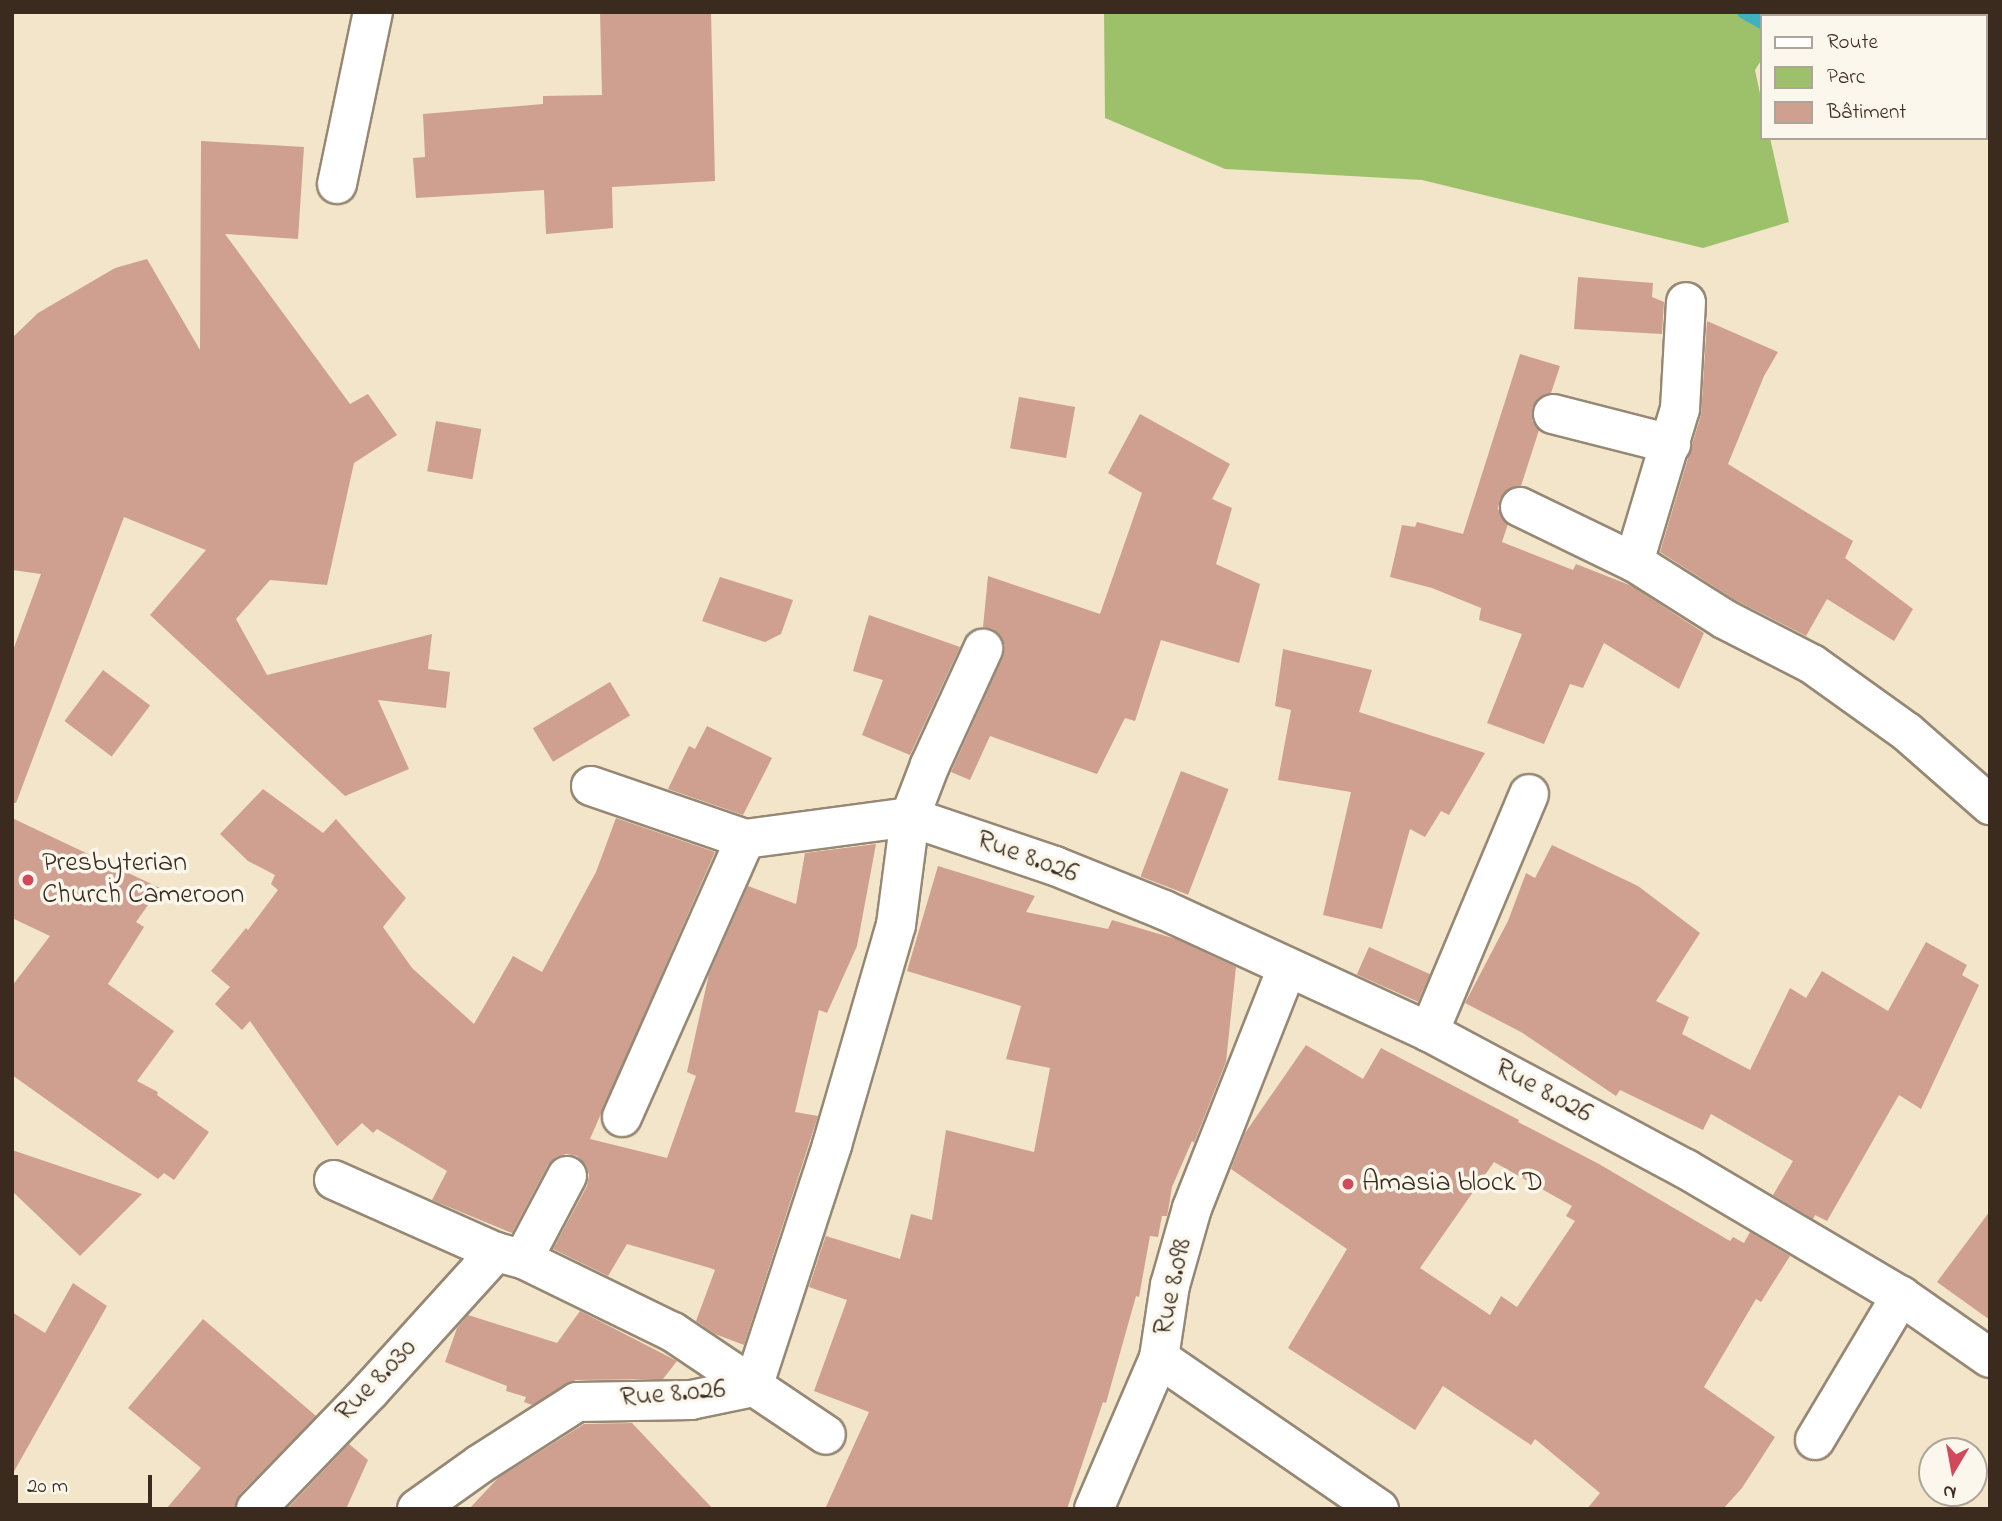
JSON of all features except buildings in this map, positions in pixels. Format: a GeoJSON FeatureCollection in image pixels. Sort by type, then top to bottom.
{"type":"FeatureCollection","features":[{"type":"Feature","properties":{"kind":"street"},"geometry":{"type":"LineString","coordinates":[[337,184],[373,12]]}},
{"type":"Feature","properties":{"kind":"street"},"geometry":{"type":"LineString","coordinates":[[1634,562],[1671,444],[1682,394],[1686,302]]}},
{"type":"Feature","properties":{"kind":"street"},"geometry":{"type":"LineString","coordinates":[[1553,414],[1671,444]]}},
{"type":"Feature","properties":{"kind":"street"},"geometry":{"type":"LineString","coordinates":[[1520,507],[1634,562],[1724,619],[1812,664],[1907,732],[1990,805]]}},
{"type":"Feature","properties":{"kind":"street"},"geometry":{"type":"LineString","coordinates":[[591,786],[745,839],[910,817],[930,765],[983,649]]}},
{"type":"Feature","properties":{"kind":"street"},"geometry":{"type":"LineString","coordinates":[[1429,1031],[1529,794]]}},
{"type":"Feature","properties":{"kind":"street","name":"Rue 8.026"},"geometry":{"type":"LineString","coordinates":[[417,1509],[480,1464],[577,1402],[691,1400],[753,1387],[832,1145],[896,925],[910,817],[1055,866],[1164,910],[1429,1031],[1686,1168],[1901,1296],[1990,1358]]}},
{"type":"Feature","properties":{"kind":"street"},"geometry":{"type":"LineString","coordinates":[[622,1117],[745,839]]}},
{"type":"Feature","properties":{"kind":"street","name":"Rue 8.098"},"geometry":{"type":"LineString","coordinates":[[1287,968],[1192,1208],[1170,1285],[1159,1357],[1379,1509]]}},
{"type":"Feature","properties":{"kind":"street","name":"Rue 8.030"},"geometry":{"type":"LineString","coordinates":[[256,1509],[369,1392],[509,1256],[567,1176]]}},
{"type":"Feature","properties":{"kind":"street"},"geometry":{"type":"LineString","coordinates":[[334,1180],[509,1256],[673,1332],[826,1435]]}},
{"type":"Feature","properties":{"kind":"street"},"geometry":{"type":"LineString","coordinates":[[1815,1440],[1901,1296]]}},
{"type":"Feature","properties":{"kind":"street"},"geometry":{"type":"LineString","coordinates":[[1094,1509],[1159,1357]]}},
{"type":"Feature","properties":{"kind":"green space"},"geometry":{"type":"Polygon","coordinates":[[[1104,12],[1789,12],[1760,14],[1760,62],[1755,70],[1760,94],[1760,140],[1770,140],[1789,222],[1703,248],[1422,180],[1225,169],[1105,118],[1104,12]]]}},
{"type":"Feature","properties":{"kind":"waterway"},"geometry":{"type":"LineString","coordinates":[[1744,12],[1760,21]]}},
{"type":"Feature","properties":{"kind":"place","name":"Presbyterian Church Cameroon"},"geometry":{"type":"Point","coordinates":[28,880]}},
{"type":"Feature","properties":{"kind":"place","name":"Amasia block D"},"geometry":{"type":"Point","coordinates":[1348,1184]}}]}
